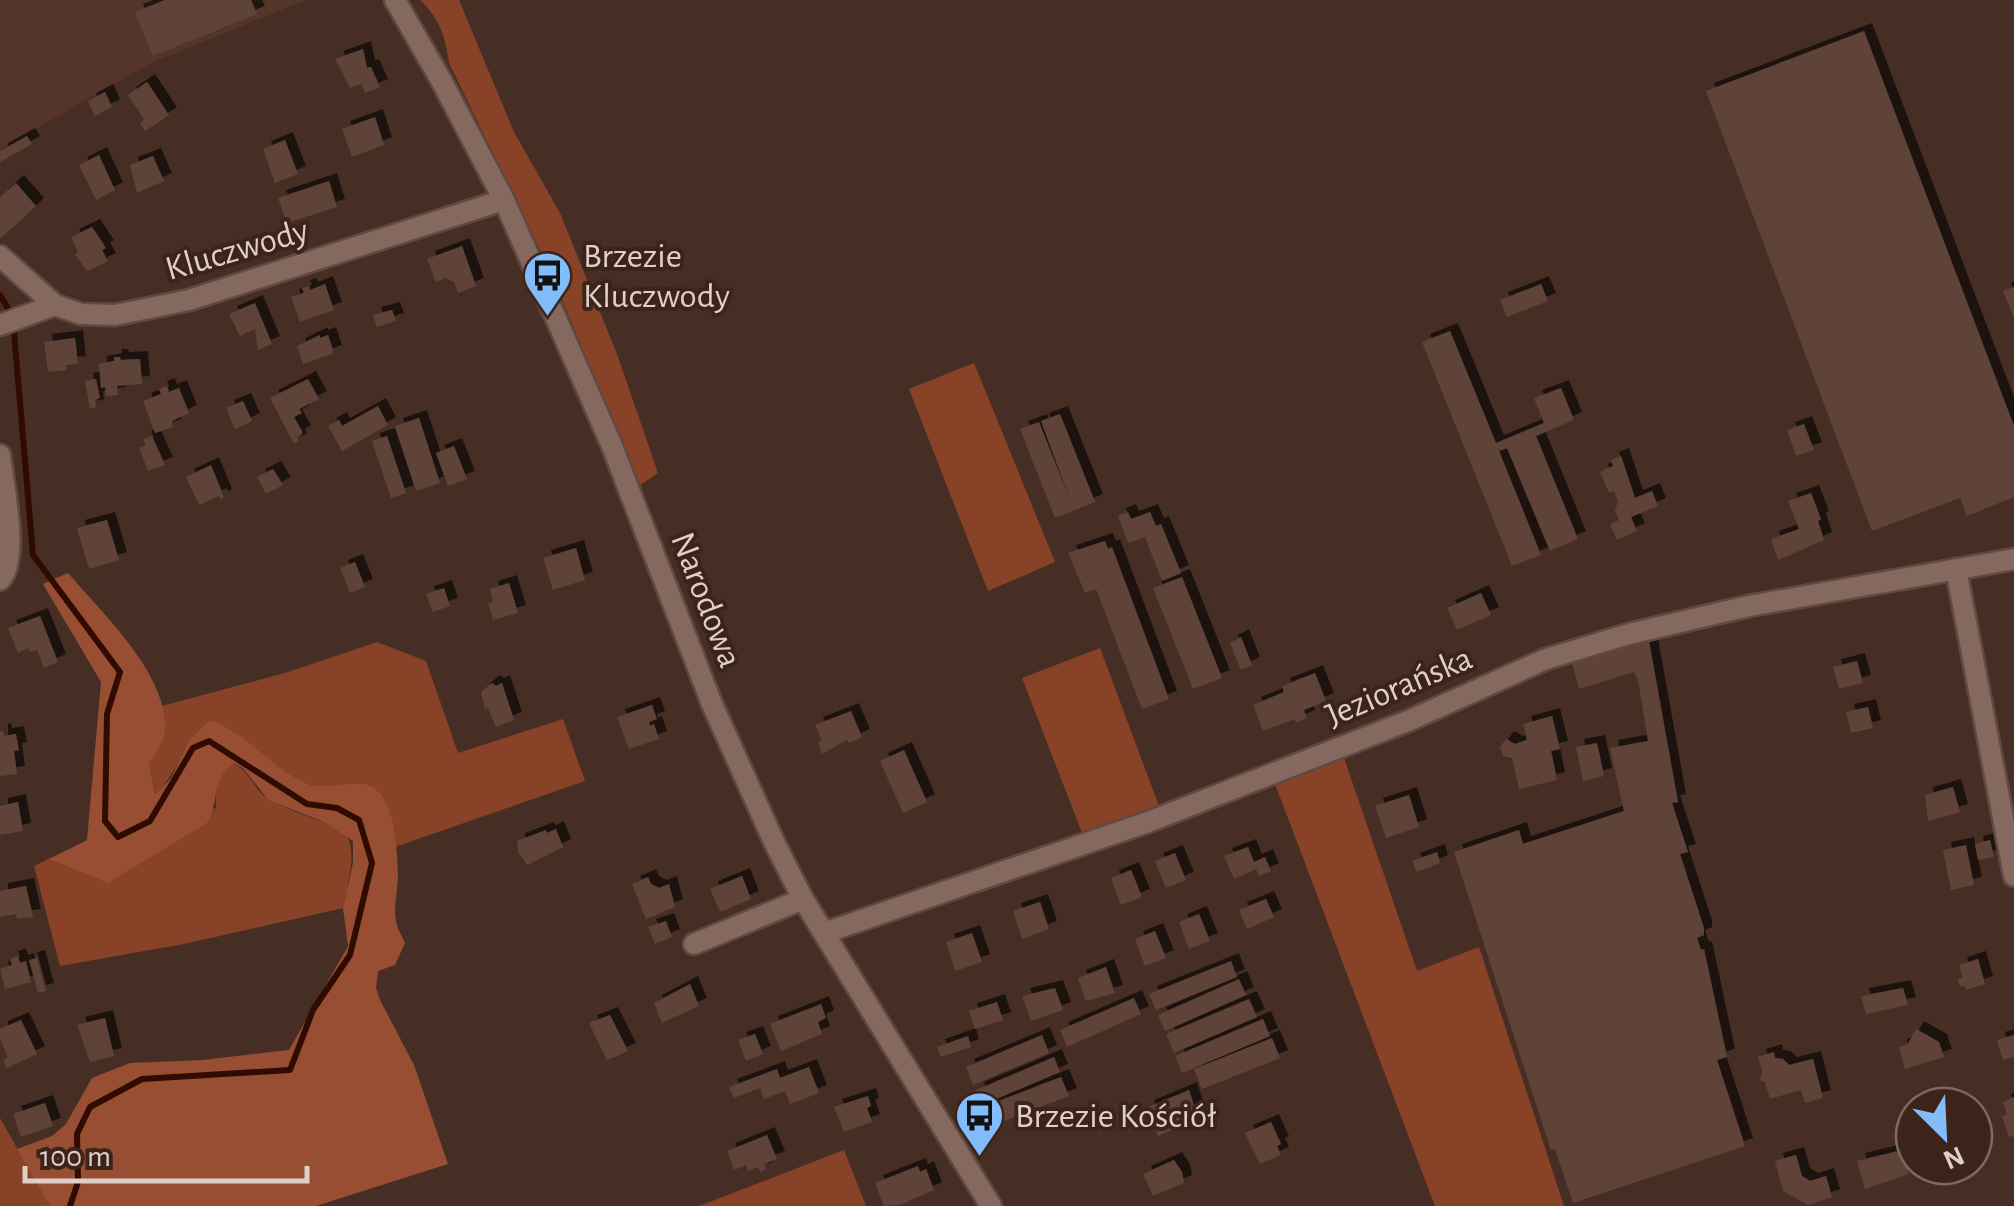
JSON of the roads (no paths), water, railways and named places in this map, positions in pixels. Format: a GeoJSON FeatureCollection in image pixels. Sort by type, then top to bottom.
{"type":"FeatureCollection","features":[{"type":"Feature","properties":{"kind":"street","name":"Narodowa"},"geometry":{"type":"LineString","coordinates":[[395,0],[504,200],[612,446],[712,704],[766,825],[803,898],[990,1206]]}},
{"type":"Feature","properties":{"kind":"street","name":"Kluczwody"},"geometry":{"type":"LineString","coordinates":[[0,256],[46,308],[114,315],[171,305],[504,200]]}},
{"type":"Feature","properties":{"kind":"street"},"geometry":{"type":"LineString","coordinates":[[0,325],[46,308]]}},
{"type":"Feature","properties":{"kind":"street"},"geometry":{"type":"LineString","coordinates":[[0,455],[10,540],[7,573],[0,580]]}},
{"type":"Feature","properties":{"kind":"street","name":"Jeziorańska"},"geometry":{"type":"LineString","coordinates":[[824,933],[1163,816],[1408,721],[1546,659],[1628,634],[1732,610],[2014,559]]}},
{"type":"Feature","properties":{"kind":"street"},"geometry":{"type":"LineString","coordinates":[[1956,569],[2014,876]]}},
{"type":"Feature","properties":{"kind":"street"},"geometry":{"type":"LineString","coordinates":[[694,944],[803,898]]}},
{"type":"Feature","properties":{"kind":"waterway"},"geometry":{"type":"LineString","coordinates":[[0,295],[10,312],[14,332],[33,555],[120,672],[107,714],[105,821],[118,837],[150,821],[193,748],[209,741],[307,804],[337,808],[359,820],[372,863],[350,955],[313,1010],[290,1070],[142,1079],[90,1107],[77,1134],[78,1182],[70,1206]]}},
{"type":"Feature","properties":{"kind":"place","name":"Brzezie Kluczwody"},"geometry":{"type":"Point","coordinates":[548,318]}},
{"type":"Feature","properties":{"kind":"place","name":"Brzezie Kościół"},"geometry":{"type":"Point","coordinates":[980,1158]}}]}
